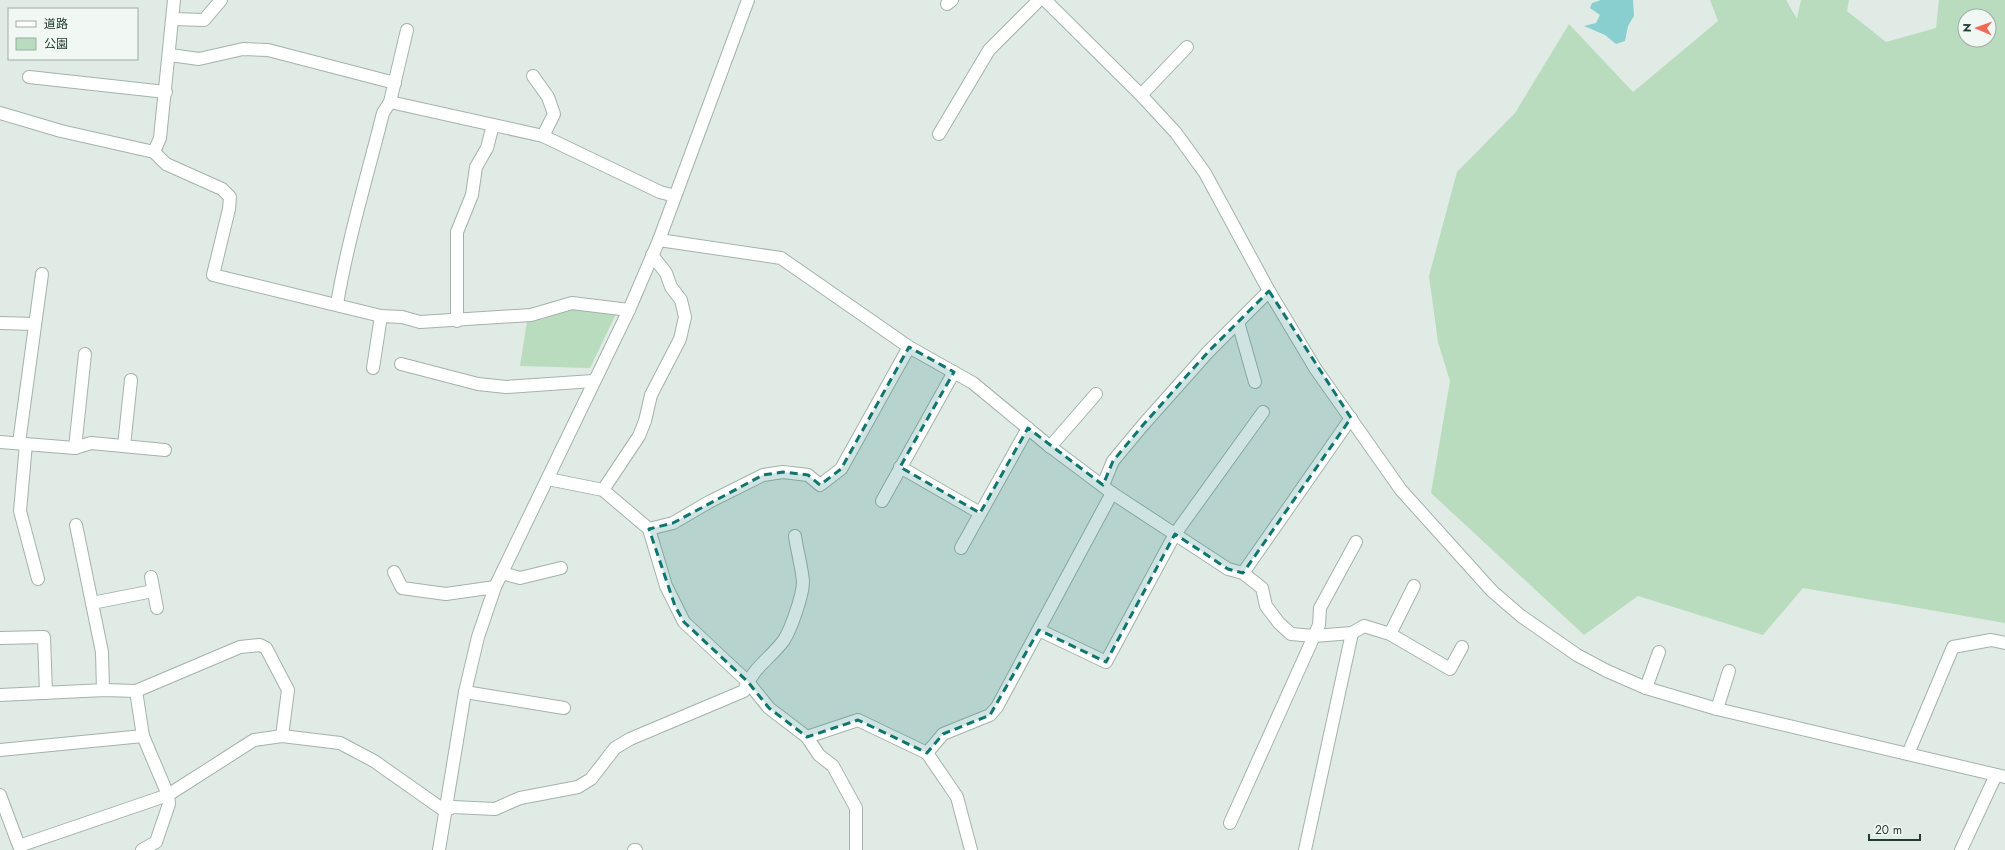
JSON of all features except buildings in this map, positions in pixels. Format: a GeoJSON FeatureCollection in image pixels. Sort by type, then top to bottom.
{"type":"FeatureCollection","features":[{"type":"Feature","properties":{"kind":"street"},"geometry":{"type":"LineString","coordinates":[[154,152],[160,138],[170,55],[174,0]]}},
{"type":"Feature","properties":{"kind":"street"},"geometry":{"type":"LineString","coordinates":[[173,18],[204,20],[221,0]]}},
{"type":"Feature","properties":{"kind":"street"},"geometry":{"type":"LineString","coordinates":[[439,850],[465,692],[478,637],[495,587],[548,479],[593,381],[629,310],[676,196],[748,0]]}},
{"type":"Feature","properties":{"kind":"street"},"geometry":{"type":"LineString","coordinates":[[939,134],[989,50],[1039,0]]}},
{"type":"Feature","properties":{"kind":"street"},"geometry":{"type":"LineString","coordinates":[[1045,0],[1141,95],[1176,133],[1205,173],[1269,292],[1315,368],[1401,490],[1492,591],[1521,616],[1577,655],[1607,671],[1646,688],[1717,709],[2001,776],[1961,850]]}},
{"type":"Feature","properties":{"kind":"street"},"geometry":{"type":"LineString","coordinates":[[337,304],[343,266],[352,228],[361,203],[383,113],[390,102],[407,30]]}},
{"type":"Feature","properties":{"kind":"street"},"geometry":{"type":"LineString","coordinates":[[1141,95],[1187,47]]}},
{"type":"Feature","properties":{"kind":"street"},"geometry":{"type":"LineString","coordinates":[[170,55],[199,58],[243,48],[268,50],[395,83]]}},
{"type":"Feature","properties":{"kind":"street"},"geometry":{"type":"LineString","coordinates":[[533,76],[548,97],[554,114],[543,136]]}},
{"type":"Feature","properties":{"kind":"street"},"geometry":{"type":"LineString","coordinates":[[29,77],[166,92]]}},
{"type":"Feature","properties":{"kind":"street"},"geometry":{"type":"LineString","coordinates":[[390,102],[543,136],[660,192],[676,196]]}},
{"type":"Feature","properties":{"kind":"street"},"geometry":{"type":"LineString","coordinates":[[0,114],[61,131],[154,152],[166,164],[222,189],[230,197],[229,209],[213,275],[337,304],[381,316],[402,317],[420,322],[457,321],[531,315],[572,303],[629,310]]}},
{"type":"Feature","properties":{"kind":"street"},"geometry":{"type":"LineString","coordinates":[[457,321],[457,232],[472,195],[476,167],[487,148],[493,125]]}},
{"type":"Feature","properties":{"kind":"street"},"geometry":{"type":"LineString","coordinates":[[659,240],[781,258],[909,347],[973,383],[1050,447],[1112,493],[1228,569],[1243,573],[1262,588],[1266,606],[1278,623],[1291,634],[1314,636],[1352,633],[1364,626],[1390,634],[1450,669],[1462,647]]}},
{"type":"Feature","properties":{"kind":"street"},"geometry":{"type":"LineString","coordinates":[[603,490],[639,436],[645,421],[651,395],[680,340],[685,317],[681,300],[671,287],[666,272],[652,255]]}},
{"type":"Feature","properties":{"kind":"street"},"geometry":{"type":"LineString","coordinates":[[38,579],[20,511],[23,444],[42,274]]}},
{"type":"Feature","properties":{"kind":"street"},"geometry":{"type":"LineString","coordinates":[[1103,485],[1113,461],[1118,455],[1208,352],[1269,292]]}},
{"type":"Feature","properties":{"kind":"street"},"geometry":{"type":"LineString","coordinates":[[373,368],[381,316]]}},
{"type":"Feature","properties":{"kind":"street"},"geometry":{"type":"LineString","coordinates":[[1238,322],[1255,382]]}},
{"type":"Feature","properties":{"kind":"street"},"geometry":{"type":"LineString","coordinates":[[0,323],[36,324]]}},
{"type":"Feature","properties":{"kind":"street"},"geometry":{"type":"LineString","coordinates":[[648,528],[673,522],[763,475],[782,472],[808,475],[820,485],[841,469],[909,347]]}},
{"type":"Feature","properties":{"kind":"street"},"geometry":{"type":"LineString","coordinates":[[75,448],[85,354]]}},
{"type":"Feature","properties":{"kind":"street"},"geometry":{"type":"LineString","coordinates":[[401,364],[478,384],[506,387],[593,381]]}},
{"type":"Feature","properties":{"kind":"street"},"geometry":{"type":"LineString","coordinates":[[882,501],[954,372]]}},
{"type":"Feature","properties":{"kind":"street"},"geometry":{"type":"LineString","coordinates":[[124,446],[131,380]]}},
{"type":"Feature","properties":{"kind":"street"},"geometry":{"type":"LineString","coordinates":[[1050,447],[1096,394]]}},
{"type":"Feature","properties":{"kind":"street"},"geometry":{"type":"LineString","coordinates":[[1039,630],[1106,662],[1175,534],[1264,412]]}},
{"type":"Feature","properties":{"kind":"street"},"geometry":{"type":"LineString","coordinates":[[1243,573],[1351,418]]}},
{"type":"Feature","properties":{"kind":"street"},"geometry":{"type":"LineString","coordinates":[[961,548],[1028,428]]}},
{"type":"Feature","properties":{"kind":"street"},"geometry":{"type":"LineString","coordinates":[[0,442],[75,448],[91,443],[165,450]]}},
{"type":"Feature","properties":{"kind":"street"},"geometry":{"type":"LineString","coordinates":[[900,467],[980,513]]}},
{"type":"Feature","properties":{"kind":"street"},"geometry":{"type":"LineString","coordinates":[[548,479],[603,490],[648,528],[666,586],[684,622],[748,682],[769,708],[807,737],[819,756],[833,766],[856,808],[856,850]]}},
{"type":"Feature","properties":{"kind":"street"},"geometry":{"type":"LineString","coordinates":[[927,753],[943,734],[990,715],[997,707],[1112,493]]}},
{"type":"Feature","properties":{"kind":"street"},"geometry":{"type":"LineString","coordinates":[[76,525],[102,652],[103,690]]}},
{"type":"Feature","properties":{"kind":"street"},"geometry":{"type":"LineString","coordinates":[[445,811],[453,808],[495,809],[520,798],[578,787],[591,779],[615,748],[630,738],[744,691],[760,664],[784,640],[796,611],[803,583],[795,536]]}},
{"type":"Feature","properties":{"kind":"street"},"geometry":{"type":"LineString","coordinates":[[1230,823],[1319,625],[1320,608],[1356,542]]}},
{"type":"Feature","properties":{"kind":"street"},"geometry":{"type":"LineString","coordinates":[[502,573],[520,578],[561,568]]}},
{"type":"Feature","properties":{"kind":"street"},"geometry":{"type":"LineString","coordinates":[[394,572],[402,588],[419,591],[446,594],[495,587]]}},
{"type":"Feature","properties":{"kind":"street"},"geometry":{"type":"LineString","coordinates":[[151,577],[157,608]]}},
{"type":"Feature","properties":{"kind":"street"},"geometry":{"type":"LineString","coordinates":[[1390,634],[1414,586]]}},
{"type":"Feature","properties":{"kind":"street"},"geometry":{"type":"LineString","coordinates":[[92,603],[153,591]]}},
{"type":"Feature","properties":{"kind":"street"},"geometry":{"type":"LineString","coordinates":[[1305,850],[1352,633]]}},
{"type":"Feature","properties":{"kind":"street"},"geometry":{"type":"LineString","coordinates":[[0,638],[44,637],[46,693]]}},
{"type":"Feature","properties":{"kind":"street"},"geometry":{"type":"LineString","coordinates":[[1908,754],[1953,647],[1991,640],[2005,643]]}},
{"type":"Feature","properties":{"kind":"street"},"geometry":{"type":"LineString","coordinates":[[0,695],[103,690],[136,691],[240,647],[260,645],[266,648],[288,690],[282,736]]}},
{"type":"Feature","properties":{"kind":"street"},"geometry":{"type":"LineString","coordinates":[[1646,688],[1659,652]]}},
{"type":"Feature","properties":{"kind":"street"},"geometry":{"type":"LineString","coordinates":[[1717,709],[1729,671]]}},
{"type":"Feature","properties":{"kind":"street"},"geometry":{"type":"LineString","coordinates":[[136,691],[143,736],[168,795],[168,804],[156,842],[142,850]]}},
{"type":"Feature","properties":{"kind":"street"},"geometry":{"type":"LineString","coordinates":[[465,692],[564,708]]}},
{"type":"Feature","properties":{"kind":"street"},"geometry":{"type":"LineString","coordinates":[[807,737],[858,720],[927,753],[957,797],[971,850]]}},
{"type":"Feature","properties":{"kind":"street"},"geometry":{"type":"LineString","coordinates":[[0,750],[143,736]]}},
{"type":"Feature","properties":{"kind":"street"},"geometry":{"type":"LineString","coordinates":[[0,795],[19,846],[168,795],[254,740],[282,736],[340,743],[374,761],[445,811]]}},
{"type":"Feature","properties":{"kind":"highlighted area"},"geometry":{"type":"Polygon","coordinates":[[[1269,291],[1351,418],[1243,573],[1228,569],[1175,534],[1106,662],[1039,630],[990,715],[943,734],[927,753],[858,720],[807,737],[769,708],[748,682],[684,622],[675,606],[649,529],[673,523],[763,475],[783,472],[808,475],[820,485],[841,469],[909,347],[954,372],[900,467],[980,513],[1028,428],[1103,485],[1113,461],[1143,425],[1208,352],[1269,291]]]}},
{"type":"Feature","properties":{"kind":"green space"},"geometry":{"type":"Polygon","coordinates":[[[1710,0],[1786,0],[1797,19],[1801,0],[1849,0],[1847,11],[1886,42],[1936,28],[1939,0],[2005,0],[2005,623],[1803,588],[1763,635],[1638,596],[1584,635],[1431,493],[1450,381],[1438,342],[1429,276],[1457,172],[1515,113],[1569,24],[1633,92],[1718,21],[1710,0]]]}},
{"type":"Feature","properties":{"kind":"green space"},"geometry":{"type":"Polygon","coordinates":[[[572,307],[616,314],[590,368],[520,366],[527,321],[543,319],[572,307]]]}},
{"type":"Feature","properties":{"kind":"water"},"geometry":{"type":"Polygon","coordinates":[[[1601,0],[1633,0],[1634,16],[1628,26],[1625,41],[1616,44],[1605,35],[1584,26],[1596,23],[1600,15],[1590,8],[1592,3],[1601,0]]]}}]}
